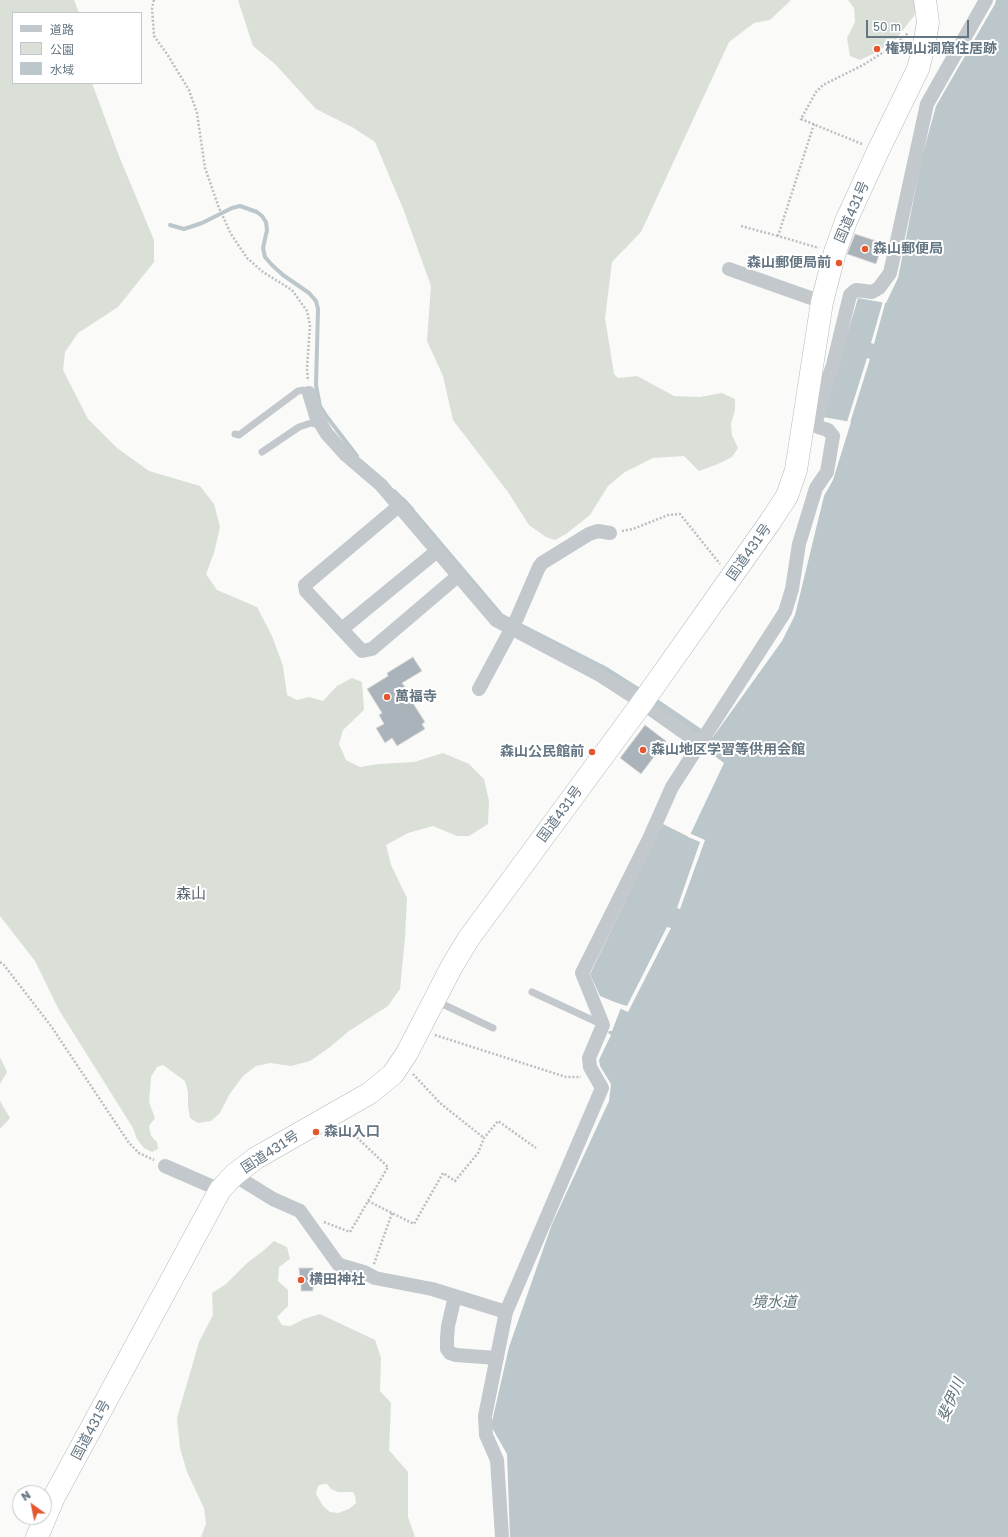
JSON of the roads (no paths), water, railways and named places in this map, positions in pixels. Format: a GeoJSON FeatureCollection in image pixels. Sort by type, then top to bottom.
{"type":"FeatureCollection","features":[{"type":"Feature","properties":{"kind":"highway","name":"国道431号"},"geometry":{"type":"LineString","coordinates":[[36,1537],[54,1497],[227,1183],[256,1158],[379,1087],[393,1074],[401,1064],[452,966],[470,938],[645,698],[731,578],[787,496],[796,470],[816,392],[822,302],[835,252],[846,221],[918,69],[928,22],[926,7]]}},
{"type":"Feature","properties":{"kind":"street"},"geometry":{"type":"LineString","coordinates":[[502,1537],[497,1460],[488,1442],[485,1427],[485,1416],[498,1358],[506,1312],[602,1088],[590,1067],[589,1058],[603,1025],[582,973],[648,841],[672,787],[785,612],[799,544],[816,488],[827,472],[833,436],[828,430],[818,427],[816,423],[816,392],[833,365],[850,295],[856,290],[872,292],[879,288],[890,273],[927,104],[986,0]]}},
{"type":"Feature","properties":{"kind":"street"},"geometry":{"type":"LineString","coordinates":[[729,269],[822,302]]}},
{"type":"Feature","properties":{"kind":"street"},"geometry":{"type":"LineString","coordinates":[[309,393],[316,416],[327,434],[346,455],[381,485],[496,620],[514,624],[600,676],[645,698],[703,738]]}},
{"type":"Feature","properties":{"kind":"street"},"geometry":{"type":"LineString","coordinates":[[400,506],[306,585],[306,591],[362,651],[372,648],[459,575]]}},
{"type":"Feature","properties":{"kind":"street"},"geometry":{"type":"LineString","coordinates":[[479,689],[514,624],[542,563],[572,543],[589,534],[598,531],[610,533]]}},
{"type":"Feature","properties":{"kind":"street"},"geometry":{"type":"LineString","coordinates":[[342,630],[437,551]]}},
{"type":"Feature","properties":{"kind":"street"},"geometry":{"type":"LineString","coordinates":[[166,1166],[227,1183],[273,1199],[300,1212],[338,1264],[342,1266],[364,1272],[375,1278],[432,1289],[506,1312]]}},
{"type":"Feature","properties":{"kind":"street"},"geometry":{"type":"LineString","coordinates":[[455,1296],[446,1338],[447,1348],[450,1353],[456,1355],[498,1358]]}},
{"type":"Feature","properties":{"kind":"lane"},"geometry":{"type":"LineString","coordinates":[[235,434],[239,435],[298,391],[304,390],[309,393]]}},
{"type":"Feature","properties":{"kind":"lane"},"geometry":{"type":"LineString","coordinates":[[262,452],[299,427],[311,423],[321,425]]}},
{"type":"Feature","properties":{"kind":"lane"},"geometry":{"type":"LineString","coordinates":[[532,992],[603,1025]]}},
{"type":"Feature","properties":{"kind":"lane"},"geometry":{"type":"LineString","coordinates":[[434,1000],[493,1028]]}},
{"type":"Feature","properties":{"kind":"water","name":"境水道"},"geometry":{"type":"Polygon","coordinates":[[[996,0],[1008,0],[1008,1537],[510,1537],[507,1454],[491,1426],[509,1347],[552,1224],[609,1101],[611,1084],[600,1066],[599,1060],[611,1035],[608,1033],[609,1031],[612,1031],[622,1005],[600,996],[590,974],[663,824],[689,837],[724,763],[705,749],[709,743],[500,619],[416,518],[403,496],[503,614],[607,667],[713,737],[782,641],[795,615],[824,496],[833,480],[851,422],[823,417],[858,298],[886,303],[898,278],[922,157],[936,106],[996,0]]]}},
{"type":"Feature","properties":{"kind":"waterway"},"geometry":{"type":"LineString","coordinates":[[170,225],[184,229],[202,223],[232,208],[240,206],[257,212],[262,216],[266,222],[267,230],[263,248],[265,257],[283,275],[309,293],[316,301],[318,309],[316,385],[320,406],[357,456]]}},
{"type":"Feature","properties":{"kind":"waterway"},"geometry":{"type":"LineString","coordinates":[[394,491],[412,509]]}},
{"type":"Feature","properties":{"kind":"place","name":"権現山洞窟住居跡"},"geometry":{"type":"Point","coordinates":[877,49]}},
{"type":"Feature","properties":{"kind":"place","name":"森山郵便局"},"geometry":{"type":"Point","coordinates":[865,249]}},
{"type":"Feature","properties":{"kind":"place","name":"森山郵便局前"},"geometry":{"type":"Point","coordinates":[839,263]}},
{"type":"Feature","properties":{"kind":"place","name":"萬福寺"},"geometry":{"type":"Point","coordinates":[387,697]}},
{"type":"Feature","properties":{"kind":"place","name":"森山地区学習等供用会館"},"geometry":{"type":"Point","coordinates":[643,750]}},
{"type":"Feature","properties":{"kind":"place","name":"森山公民館前"},"geometry":{"type":"Point","coordinates":[592,752]}},
{"type":"Feature","properties":{"kind":"place","name":"森山入口"},"geometry":{"type":"Point","coordinates":[316,1132]}},
{"type":"Feature","properties":{"kind":"place","name":"横田神社"},"geometry":{"type":"Point","coordinates":[301,1280]}},
{"type":"Feature","properties":{"kind":"district","name":"森山"},"geometry":{"type":"Point","coordinates":[191,894]}},
{"type":"Feature","properties":{"kind":"water label","name":"斐伊川"},"geometry":{"type":"Point","coordinates":[951,1400]}}]}
